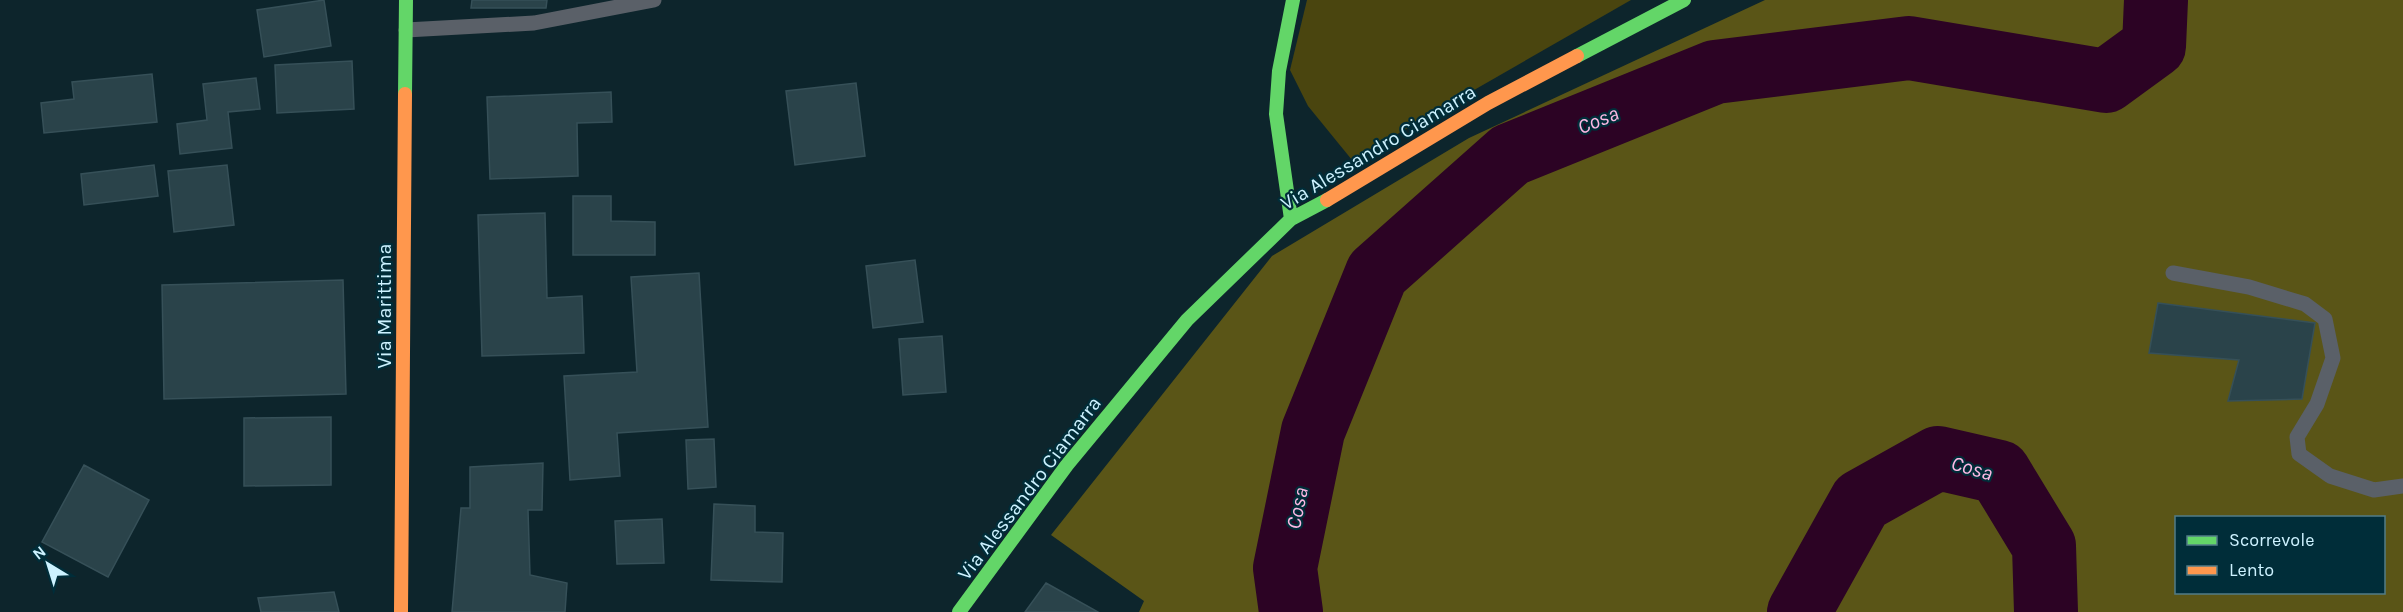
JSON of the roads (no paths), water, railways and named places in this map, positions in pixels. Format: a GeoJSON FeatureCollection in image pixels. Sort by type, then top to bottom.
{"type":"FeatureCollection","features":[{"type":"Feature","properties":{"kind":"street","name":"Via Marittima"},"geometry":{"type":"LineString","coordinates":[[401,612],[406,0]]}},
{"type":"Feature","properties":{"kind":"street"},"geometry":{"type":"LineString","coordinates":[[1291,219],[1280,159],[1276,112],[1280,71],[1293,0]]}},
{"type":"Feature","properties":{"kind":"street","name":"Via Alessandro Ciamarra"},"geometry":{"type":"LineString","coordinates":[[959,612],[1067,465],[1187,320],[1291,219],[1344,191],[1488,103],[1684,0]]}},
{"type":"Feature","properties":{"kind":"lane"},"geometry":{"type":"LineString","coordinates":[[406,30],[534,22],[654,0]]}},
{"type":"Feature","properties":{"kind":"lane"},"geometry":{"type":"LineString","coordinates":[[2173,273],[2249,287],[2305,304],[2325,319],[2333,358],[2317,404],[2297,437],[2300,454],[2330,476],[2374,490],[2403,486]]}},
{"type":"Feature","properties":{"kind":"waterway","name":"Cosa"},"geometry":{"type":"LineString","coordinates":[[1291,612],[1285,568],[1313,431],[1377,273],[1510,155],[1715,72],[1909,48],[2106,81],[2154,46],[2156,0]]}},
{"type":"Feature","properties":{"kind":"waterway","name":"Cosa"},"geometry":{"type":"LineString","coordinates":[[1799,612],[1861,501],[1938,458],[1999,472],[2044,546],[2046,612]]}}]}
